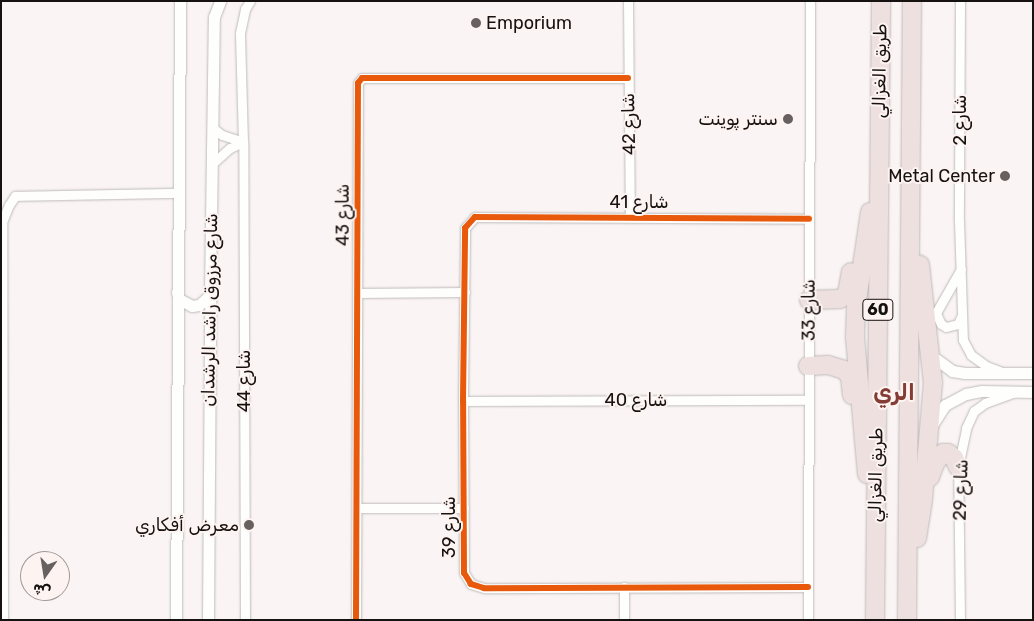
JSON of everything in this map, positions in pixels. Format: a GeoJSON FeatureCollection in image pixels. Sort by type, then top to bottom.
{"type":"FeatureCollection","features":[{"type":"Feature","properties":{"kind":"highway","name":"طريق الغزالي"},"geometry":{"type":"LineString","coordinates":[[875,620],[881,1]]}},
{"type":"Feature","properties":{"kind":"highway","name":"طريق الغزالي"},"geometry":{"type":"LineString","coordinates":[[907,620],[912,1]]}},
{"type":"Feature","properties":{"kind":"highway"},"geometry":{"type":"LineString","coordinates":[[876,544],[864,446],[855,322],[868,220],[879,173]]}},
{"type":"Feature","properties":{"kind":"highway"},"geometry":{"type":"LineString","coordinates":[[908,599],[923,499],[933,383],[911,173]]}},
{"type":"Feature","properties":{"kind":"highway"},"geometry":{"type":"LineString","coordinates":[[809,300],[830,300],[847,294],[857,238],[868,220]]}},
{"type":"Feature","properties":{"kind":"highway"},"geometry":{"type":"LineString","coordinates":[[808,366],[818,364],[837,366],[850,376],[857,429],[864,446]]}},
{"type":"Feature","properties":{"kind":"highway"},"geometry":{"type":"LineString","coordinates":[[923,499],[938,457],[943,453],[948,453],[958,467]]}},
{"type":"Feature","properties":{"kind":"street","name":"شارع مرزوق راشد الرشدان"},"geometry":{"type":"LineString","coordinates":[[176,620],[177,193],[180,1]]}},
{"type":"Feature","properties":{"kind":"street","name":"شارع مرزوق راشد الرشدان"},"geometry":{"type":"LineString","coordinates":[[208,620],[214,17],[220,1]]}},
{"type":"Feature","properties":{"kind":"street","name":"شارع 44"},"geometry":{"type":"LineString","coordinates":[[245,620],[243,142],[240,33],[245,9],[250,1]]}},
{"type":"Feature","properties":{"kind":"street","name":"شارع 42"},"geometry":{"type":"LineString","coordinates":[[628,1],[630,217]]}},
{"type":"Feature","properties":{"kind":"street","name":"شارع 33"},"geometry":{"type":"LineString","coordinates":[[808,620],[810,1]]}},
{"type":"Feature","properties":{"kind":"street","name":"شارع 2"},"geometry":{"type":"LineString","coordinates":[[960,1],[959,220],[963,340],[971,355],[986,366],[1005,373]]}},
{"type":"Feature","properties":{"kind":"street","name":"شارع 43"},"geometry":{"type":"LineString","coordinates":[[356,620],[358,82],[362,78],[628,78]]}},
{"type":"Feature","properties":{"kind":"street"},"geometry":{"type":"LineString","coordinates":[[213,128],[222,135],[243,142]]}},
{"type":"Feature","properties":{"kind":"street"},"geometry":{"type":"LineString","coordinates":[[212,164],[230,148],[243,142]]}},
{"type":"Feature","properties":{"kind":"street"},"geometry":{"type":"LineString","coordinates":[[3,620],[2,222],[15,196],[177,193]]}},
{"type":"Feature","properties":{"kind":"street","name":"شارع 41"},"geometry":{"type":"LineString","coordinates":[[469,221],[475,217],[809,219]]}},
{"type":"Feature","properties":{"kind":"street","name":"شارع 39"},"geometry":{"type":"LineString","coordinates":[[469,221],[465,228],[463,401],[464,573],[471,584],[484,588],[808,586]]}},
{"type":"Feature","properties":{"kind":"street"},"geometry":{"type":"LineString","coordinates":[[961,269],[936,313],[941,324],[946,327],[958,324],[962,316]]}},
{"type":"Feature","properties":{"kind":"street"},"geometry":{"type":"LineString","coordinates":[[177,292],[179,299],[192,306],[199,305],[210,295]]}},
{"type":"Feature","properties":{"kind":"street"},"geometry":{"type":"LineString","coordinates":[[358,293],[465,292]]}},
{"type":"Feature","properties":{"kind":"street"},"geometry":{"type":"LineString","coordinates":[[929,354],[952,371],[1033,373]]}},
{"type":"Feature","properties":{"kind":"street"},"geometry":{"type":"LineString","coordinates":[[928,433],[945,405],[958,397],[982,391],[1033,392]]}},
{"type":"Feature","properties":{"kind":"street","name":"شارع 29"},"geometry":{"type":"LineString","coordinates":[[960,620],[958,467],[966,428],[974,411],[985,403],[1019,392]]}},
{"type":"Feature","properties":{"kind":"street","name":"شارع 40"},"geometry":{"type":"LineString","coordinates":[[463,401],[808,400]]}},
{"type":"Feature","properties":{"kind":"street","name":"شارع 39"},"geometry":{"type":"LineString","coordinates":[[357,508],[464,508]]}},
{"type":"Feature","properties":{"kind":"street"},"geometry":{"type":"LineString","coordinates":[[624,587],[624,620]]}},
{"type":"Feature","properties":{"kind":"cycle path"},"geometry":{"type":"LineString","coordinates":[[356,620],[358,83],[362,78],[628,78]]}},
{"type":"Feature","properties":{"kind":"cycle path"},"geometry":{"type":"LineString","coordinates":[[808,587],[484,588],[471,584],[464,573],[463,401],[465,228],[475,217],[809,219]]}},
{"type":"Feature","properties":{"kind":"place","name":"Emporium"},"geometry":{"type":"Point","coordinates":[476,23]}},
{"type":"Feature","properties":{"kind":"place","name":"سنتر پوينت"},"geometry":{"type":"Point","coordinates":[788,119]}},
{"type":"Feature","properties":{"kind":"place","name":"Metal Center"},"geometry":{"type":"Point","coordinates":[1005,176]}},
{"type":"Feature","properties":{"kind":"place","name":"معرض أفكاري"},"geometry":{"type":"Point","coordinates":[249,525]}},
{"type":"Feature","properties":{"kind":"district","name":"الري"},"geometry":{"type":"Point","coordinates":[894,393]}}]}
